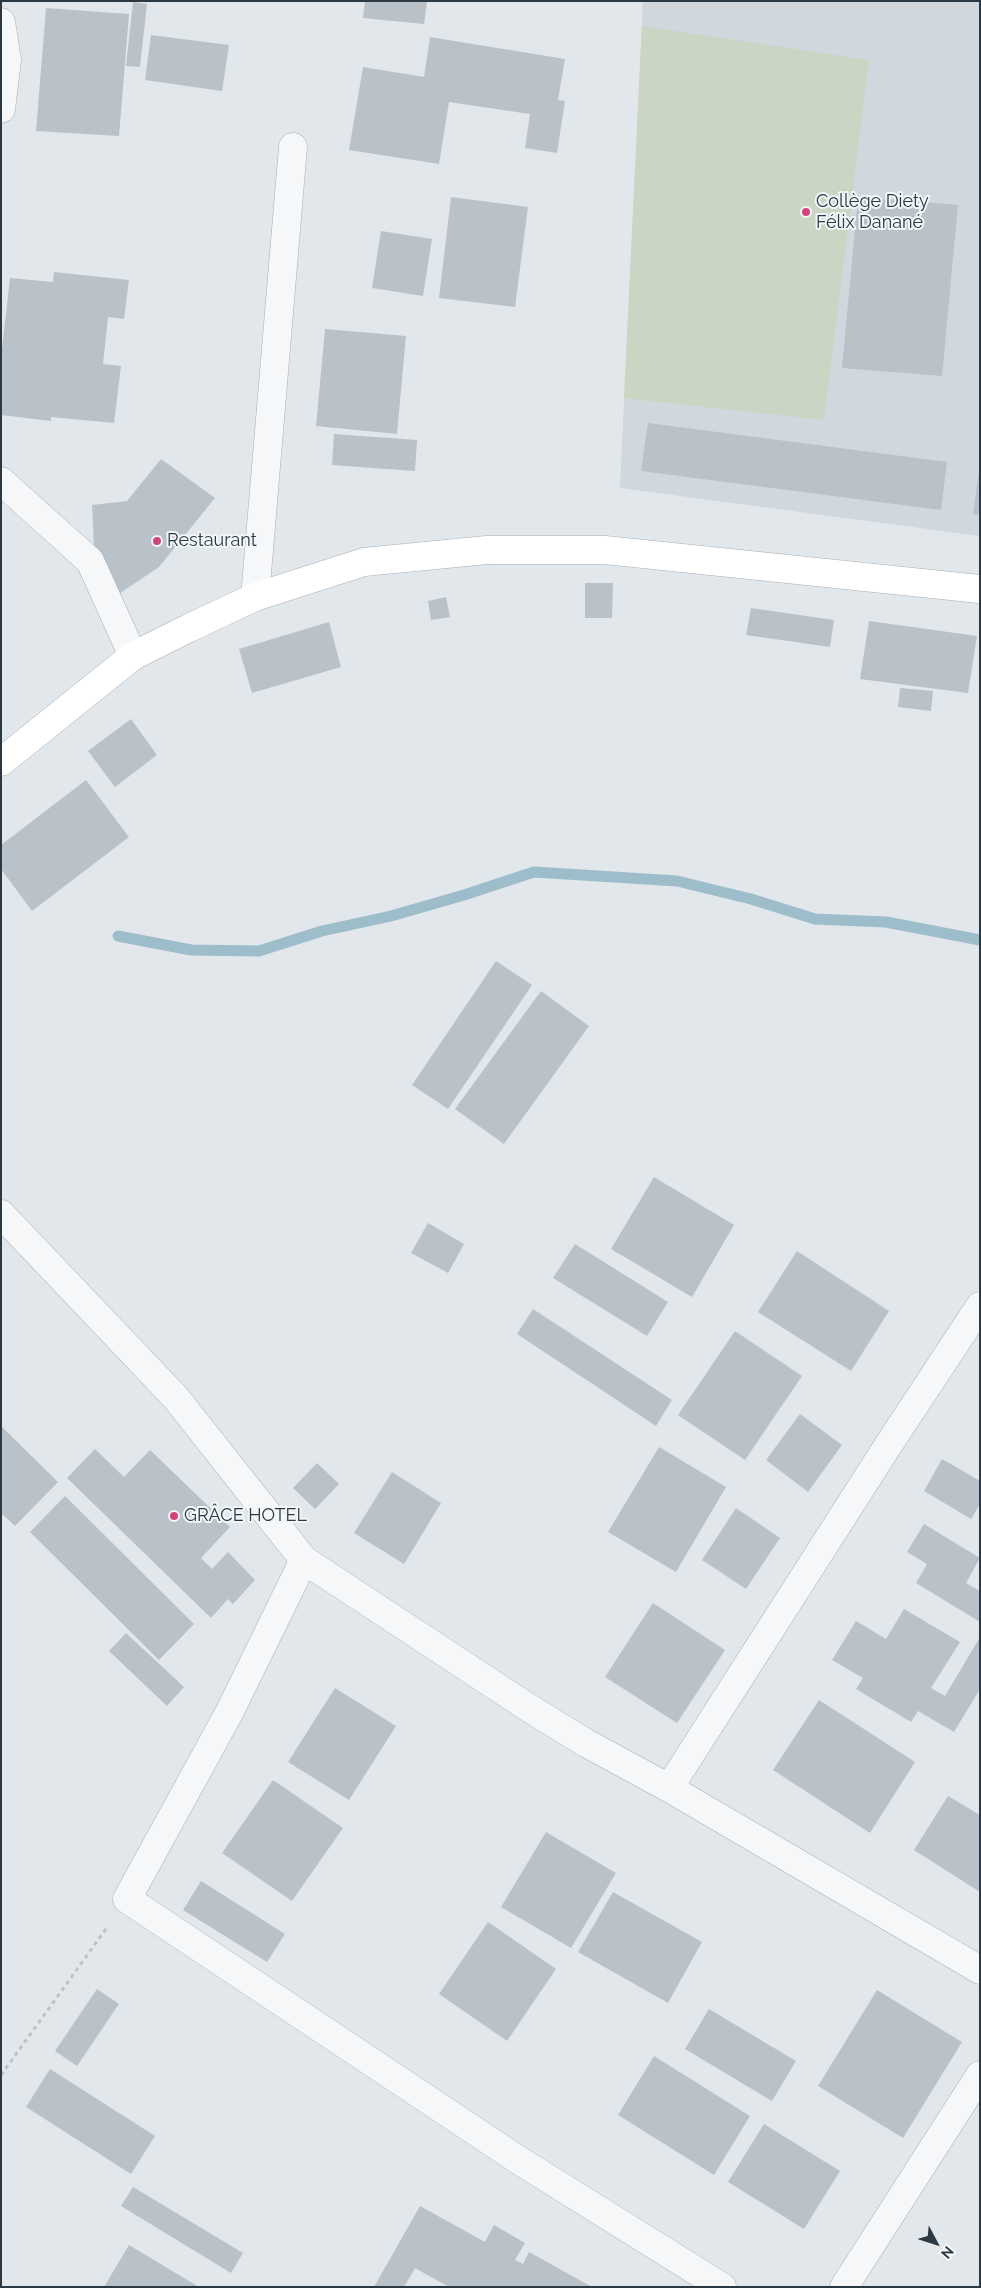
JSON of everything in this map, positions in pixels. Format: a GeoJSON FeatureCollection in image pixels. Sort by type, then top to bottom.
{"type":"FeatureCollection","features":[{"type":"Feature","properties":{"kind":"street"},"geometry":{"type":"LineString","coordinates":[[1,22],[6,60],[1,109]]}},
{"type":"Feature","properties":{"kind":"street"},"geometry":{"type":"LineString","coordinates":[[255,597],[292,147]]}},
{"type":"Feature","properties":{"kind":"street"},"geometry":{"type":"LineString","coordinates":[[1,481],[90,561],[133,656]]}},
{"type":"Feature","properties":{"kind":"street"},"geometry":{"type":"LineString","coordinates":[[1,762],[133,656],[255,597],[364,562],[487,550],[605,550],[980,589]]}},
{"type":"Feature","properties":{"kind":"street"},"geometry":{"type":"LineString","coordinates":[[1,1214],[176,1398],[304,1560],[529,1708],[586,1743],[669,1788],[980,1970]]}},
{"type":"Feature","properties":{"kind":"street"},"geometry":{"type":"LineString","coordinates":[[669,1788],[888,1444],[980,1306]]}},
{"type":"Feature","properties":{"kind":"street"},"geometry":{"type":"LineString","coordinates":[[304,1560],[229,1713],[127,1899],[511,2156],[722,2287]]}},
{"type":"Feature","properties":{"kind":"street"},"geometry":{"type":"LineString","coordinates":[[844,2287],[980,2074]]}},
{"type":"Feature","properties":{"kind":"path"},"geometry":{"type":"LineString","coordinates":[[1,2076],[127,1899]]}},
{"type":"Feature","properties":{"kind":"shaded area","name":"Collège Diety Félix Danané"},"geometry":{"type":"Polygon","coordinates":[[[643,1],[980,1],[980,536],[620,488],[643,1]]]}},
{"type":"Feature","properties":{"kind":"green space"},"geometry":{"type":"Polygon","coordinates":[[[642,26],[869,60],[824,420],[624,398],[642,26]]]}},
{"type":"Feature","properties":{"kind":"building"},"geometry":{"type":"Polygon","coordinates":[[[365,1],[427,1],[424,24],[363,18],[365,1]]]}},
{"type":"Feature","properties":{"kind":"building"},"geometry":{"type":"Polygon","coordinates":[[[133,2],[147,4],[140,67],[126,66],[133,2]]]}},
{"type":"Feature","properties":{"kind":"building"},"geometry":{"type":"Polygon","coordinates":[[[46,8],[129,14],[119,136],[36,131],[46,8]]]}},
{"type":"Feature","properties":{"kind":"building"},"geometry":{"type":"Polygon","coordinates":[[[151,35],[229,45],[222,91],[145,80],[151,35]]]}},
{"type":"Feature","properties":{"kind":"building"},"geometry":{"type":"Polygon","coordinates":[[[430,37],[565,59],[558,100],[565,101],[557,153],[525,148],[530,114],[449,102],[439,164],[349,150],[363,67],[424,77],[430,37]]]}},
{"type":"Feature","properties":{"kind":"building"},"geometry":{"type":"Polygon","coordinates":[[[451,197],[528,207],[515,307],[439,298],[451,197]]]}},
{"type":"Feature","properties":{"kind":"building"},"geometry":{"type":"Polygon","coordinates":[[[858,197],[958,205],[942,376],[842,368],[858,197]]]}},
{"type":"Feature","properties":{"kind":"building"},"geometry":{"type":"Polygon","coordinates":[[[381,231],[432,239],[423,296],[372,288],[381,231]]]}},
{"type":"Feature","properties":{"kind":"building"},"geometry":{"type":"Polygon","coordinates":[[[54,272],[129,280],[124,319],[108,317],[103,364],[121,366],[114,423],[51,417],[51,421],[1,415],[1,358],[10,278],[53,282],[54,272]]]}},
{"type":"Feature","properties":{"kind":"building"},"geometry":{"type":"Polygon","coordinates":[[[325,329],[406,336],[397,434],[316,426],[325,329]]]}},
{"type":"Feature","properties":{"kind":"building"},"geometry":{"type":"Polygon","coordinates":[[[648,423],[947,462],[941,510],[641,471],[648,423]]]}},
{"type":"Feature","properties":{"kind":"building"},"geometry":{"type":"Polygon","coordinates":[[[334,434],[417,440],[415,471],[332,465],[334,434]]]}},
{"type":"Feature","properties":{"kind":"building"},"geometry":{"type":"Polygon","coordinates":[[[161,459],[215,498],[159,567],[110,600],[94,547],[92,505],[127,501],[161,459]]]}},
{"type":"Feature","properties":{"kind":"building"},"geometry":{"type":"Polygon","coordinates":[[[980,472],[980,515],[973,514],[980,472]]]}},
{"type":"Feature","properties":{"kind":"building"},"geometry":{"type":"Polygon","coordinates":[[[585,583],[613,583],[612,618],[585,618],[585,583]]]}},
{"type":"Feature","properties":{"kind":"building"},"geometry":{"type":"Polygon","coordinates":[[[446,597],[450,617],[431,620],[428,601],[446,597]]]}},
{"type":"Feature","properties":{"kind":"building"},"geometry":{"type":"Polygon","coordinates":[[[751,608],[834,620],[830,647],[746,635],[751,608]]]}},
{"type":"Feature","properties":{"kind":"building"},"geometry":{"type":"Polygon","coordinates":[[[869,621],[977,636],[968,693],[860,679],[869,621]]]}},
{"type":"Feature","properties":{"kind":"building"},"geometry":{"type":"Polygon","coordinates":[[[329,622],[341,667],[252,693],[239,649],[329,622]]]}},
{"type":"Feature","properties":{"kind":"building"},"geometry":{"type":"Polygon","coordinates":[[[900,688],[933,691],[931,711],[898,707],[900,688]]]}},
{"type":"Feature","properties":{"kind":"building"},"geometry":{"type":"Polygon","coordinates":[[[131,719],[157,755],[115,787],[88,751],[131,719]]]}},
{"type":"Feature","properties":{"kind":"building"},"geometry":{"type":"Polygon","coordinates":[[[86,780],[129,837],[32,911],[1,869],[1,845],[86,780]]]}},
{"type":"Feature","properties":{"kind":"building"},"geometry":{"type":"Polygon","coordinates":[[[496,961],[532,985],[448,1109],[412,1085],[496,961]]]}},
{"type":"Feature","properties":{"kind":"building"},"geometry":{"type":"Polygon","coordinates":[[[541,991],[589,1026],[504,1144],[455,1109],[541,991]]]}},
{"type":"Feature","properties":{"kind":"building"},"geometry":{"type":"Polygon","coordinates":[[[654,1177],[734,1225],[692,1297],[611,1249],[654,1177]]]}},
{"type":"Feature","properties":{"kind":"building"},"geometry":{"type":"Polygon","coordinates":[[[428,1223],[464,1244],[448,1273],[411,1253],[428,1223]]]}},
{"type":"Feature","properties":{"kind":"building"},"geometry":{"type":"Polygon","coordinates":[[[575,1244],[668,1302],[647,1336],[553,1278],[575,1244]]]}},
{"type":"Feature","properties":{"kind":"building"},"geometry":{"type":"Polygon","coordinates":[[[797,1251],[889,1311],[851,1371],[758,1312],[797,1251]]]}},
{"type":"Feature","properties":{"kind":"building"},"geometry":{"type":"Polygon","coordinates":[[[533,1309],[672,1400],[656,1426],[517,1334],[533,1309]]]}},
{"type":"Feature","properties":{"kind":"building"},"geometry":{"type":"Polygon","coordinates":[[[735,1331],[802,1376],[745,1460],[678,1415],[735,1331]]]}},
{"type":"Feature","properties":{"kind":"building"},"geometry":{"type":"Polygon","coordinates":[[[800,1414],[842,1445],[808,1492],[766,1460],[800,1414]]]}},
{"type":"Feature","properties":{"kind":"building"},"geometry":{"type":"Polygon","coordinates":[[[1,1426],[58,1482],[15,1526],[1,1513],[1,1426]]]}},
{"type":"Feature","properties":{"kind":"building"},"geometry":{"type":"Polygon","coordinates":[[[659,1447],[726,1487],[676,1572],[608,1532],[659,1447]]]}},
{"type":"Feature","properties":{"kind":"building"},"geometry":{"type":"Polygon","coordinates":[[[95,1449],[124,1477],[150,1450],[230,1527],[201,1558],[212,1569],[228,1552],[255,1580],[233,1604],[228,1599],[211,1618],[67,1478],[95,1449]]]}},
{"type":"Feature","properties":{"kind":"building"},"geometry":{"type":"Polygon","coordinates":[[[942,1459],[980,1481],[980,1504],[971,1519],[924,1491],[942,1459]]]}},
{"type":"Feature","properties":{"kind":"building"},"geometry":{"type":"Polygon","coordinates":[[[317,1463],[339,1484],[315,1509],[293,1488],[317,1463]]]}},
{"type":"Feature","properties":{"kind":"building"},"geometry":{"type":"Polygon","coordinates":[[[392,1472],[441,1503],[404,1564],[354,1533],[392,1472]]]}},
{"type":"Feature","properties":{"kind":"building"},"geometry":{"type":"Polygon","coordinates":[[[65,1496],[194,1624],[159,1660],[30,1532],[65,1496]]]}},
{"type":"Feature","properties":{"kind":"building"},"geometry":{"type":"Polygon","coordinates":[[[736,1508],[780,1538],[746,1589],[702,1560],[736,1508]]]}},
{"type":"Feature","properties":{"kind":"building"},"geometry":{"type":"Polygon","coordinates":[[[924,1524],[980,1558],[966,1583],[980,1591],[980,1622],[916,1583],[927,1564],[907,1552],[924,1524]]]}},
{"type":"Feature","properties":{"kind":"building"},"geometry":{"type":"Polygon","coordinates":[[[653,1603],[725,1650],[677,1723],[605,1677],[653,1603]]]}},
{"type":"Feature","properties":{"kind":"building"},"geometry":{"type":"Polygon","coordinates":[[[904,1609],[960,1642],[931,1688],[945,1696],[980,1637],[980,1689],[954,1732],[918,1711],[911,1722],[856,1689],[863,1678],[832,1660],[856,1621],[886,1639],[904,1609]]]}},
{"type":"Feature","properties":{"kind":"building"},"geometry":{"type":"Polygon","coordinates":[[[126,1633],[184,1687],[167,1706],[109,1651],[126,1633]]]}},
{"type":"Feature","properties":{"kind":"building"},"geometry":{"type":"Polygon","coordinates":[[[335,1688],[396,1726],[349,1800],[288,1762],[335,1688]]]}},
{"type":"Feature","properties":{"kind":"building"},"geometry":{"type":"Polygon","coordinates":[[[819,1700],[915,1762],[870,1833],[773,1770],[819,1700]]]}},
{"type":"Feature","properties":{"kind":"building"},"geometry":{"type":"Polygon","coordinates":[[[273,1780],[343,1828],[292,1901],[222,1853],[273,1780]]]}},
{"type":"Feature","properties":{"kind":"building"},"geometry":{"type":"Polygon","coordinates":[[[948,1796],[980,1815],[980,1892],[914,1850],[948,1796]]]}},
{"type":"Feature","properties":{"kind":"building"},"geometry":{"type":"Polygon","coordinates":[[[546,1832],[616,1873],[571,1948],[501,1907],[546,1832]]]}},
{"type":"Feature","properties":{"kind":"building"},"geometry":{"type":"Polygon","coordinates":[[[201,1881],[285,1934],[267,1962],[183,1910],[201,1881]]]}},
{"type":"Feature","properties":{"kind":"building"},"geometry":{"type":"Polygon","coordinates":[[[613,1892],[702,1942],[668,2003],[578,1952],[613,1892]]]}},
{"type":"Feature","properties":{"kind":"building"},"geometry":{"type":"Polygon","coordinates":[[[488,1922],[556,1969],[507,2041],[439,1994],[488,1922]]]}},
{"type":"Feature","properties":{"kind":"building"},"geometry":{"type":"Polygon","coordinates":[[[97,1989],[119,2004],[77,2066],[55,2051],[97,1989]]]}},
{"type":"Feature","properties":{"kind":"building"},"geometry":{"type":"Polygon","coordinates":[[[877,1990],[962,2042],[903,2138],[818,2086],[877,1990]]]}},
{"type":"Feature","properties":{"kind":"building"},"geometry":{"type":"Polygon","coordinates":[[[709,2009],[796,2061],[772,2101],[685,2049],[709,2009]]]}},
{"type":"Feature","properties":{"kind":"building"},"geometry":{"type":"Polygon","coordinates":[[[654,2056],[750,2116],[714,2175],[618,2115],[654,2056]]]}},
{"type":"Feature","properties":{"kind":"building"},"geometry":{"type":"Polygon","coordinates":[[[50,2069],[155,2136],[131,2174],[26,2107],[50,2069]]]}},
{"type":"Feature","properties":{"kind":"building"},"geometry":{"type":"Polygon","coordinates":[[[764,2124],[840,2171],[804,2229],[728,2182],[764,2124]]]}},
{"type":"Feature","properties":{"kind":"building"},"geometry":{"type":"Polygon","coordinates":[[[133,2187],[243,2253],[231,2273],[121,2206],[133,2187]]]}},
{"type":"Feature","properties":{"kind":"building"},"geometry":{"type":"Polygon","coordinates":[[[420,2206],[485,2242],[494,2225],[525,2243],[515,2260],[523,2264],[529,2252],[592,2287],[449,2287],[415,2268],[404,2287],[374,2287],[420,2206]]]}},
{"type":"Feature","properties":{"kind":"building"},"geometry":{"type":"Polygon","coordinates":[[[129,2245],[199,2287],[104,2287],[129,2245]]]}},
{"type":"Feature","properties":{"kind":"waterway"},"geometry":{"type":"LineString","coordinates":[[118,936],[191,950],[259,951],[322,931],[391,916],[534,872],[677,881],[751,899],[815,919],[886,922],[980,940]]}},
{"type":"Feature","properties":{"kind":"place","name":"Collège Diety Félix Danané"},"geometry":{"type":"Point","coordinates":[806,212]}},
{"type":"Feature","properties":{"kind":"place","name":"Restaurant"},"geometry":{"type":"Point","coordinates":[157,541]}},
{"type":"Feature","properties":{"kind":"place","name":"GRÂCE HOTEL"},"geometry":{"type":"Point","coordinates":[174,1516]}}]}
